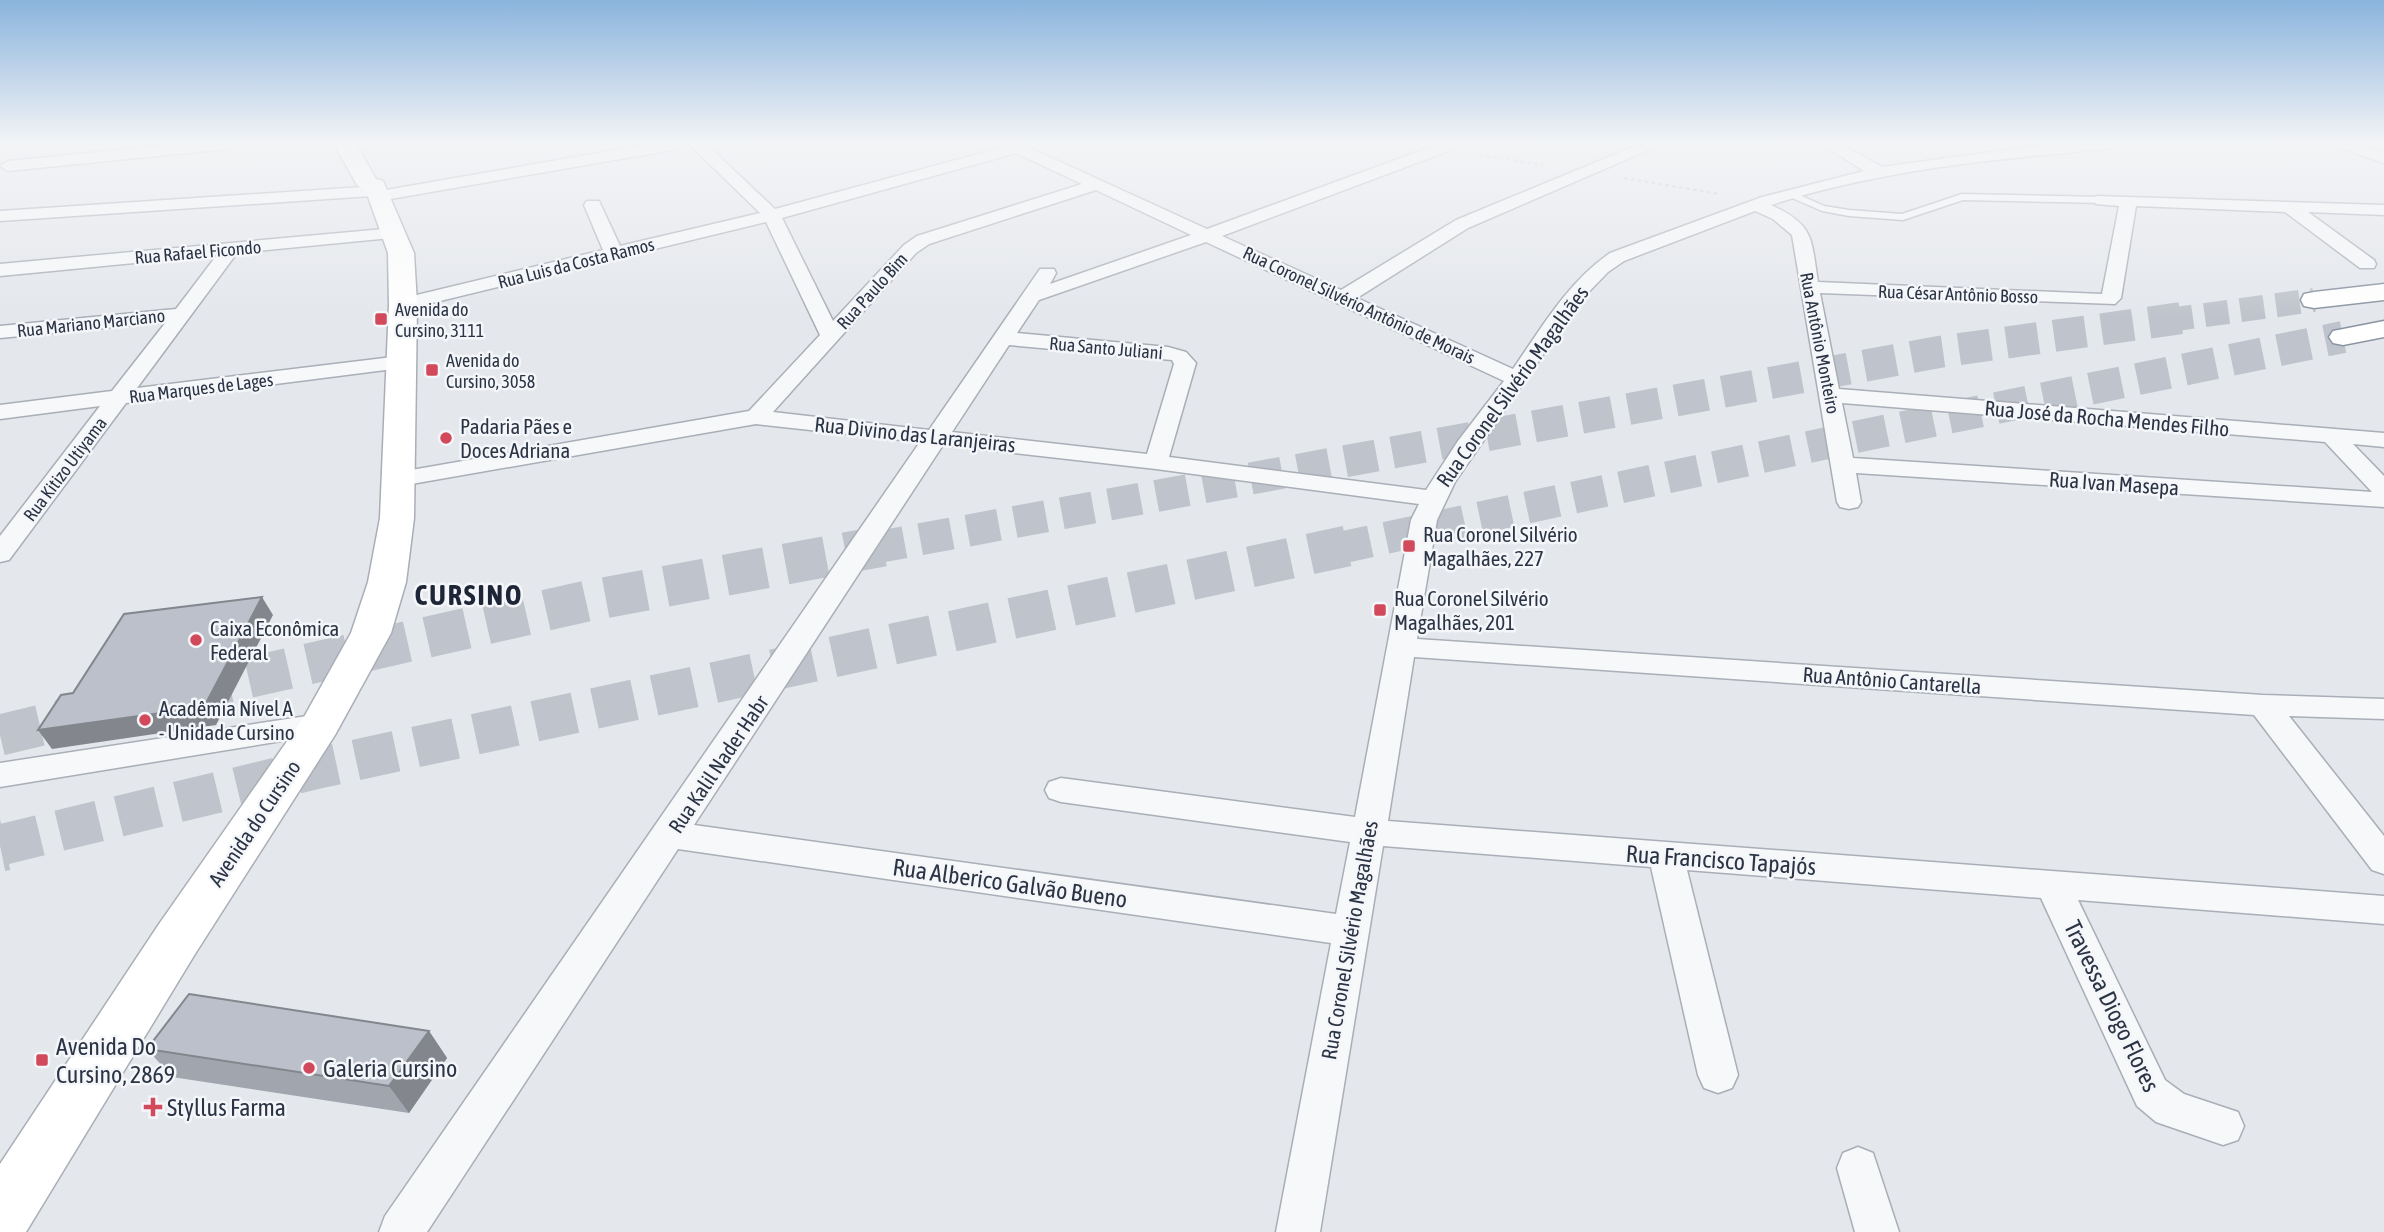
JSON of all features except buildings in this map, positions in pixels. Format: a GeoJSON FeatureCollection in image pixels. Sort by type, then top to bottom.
{"type":"FeatureCollection","features":[{"type":"Feature","properties":{"kind":"main road","name":"Avenida do Cursino"},"geometry":{"type":"LineString","coordinates":[[0,1217],[177,939],[320,726],[371,634],[387,582],[400,479],[403,304],[401,253],[381,201]]}},
{"type":"Feature","properties":{"kind":"main road"},"geometry":{"type":"LineString","coordinates":[[2314,300],[2384,292]]}},
{"type":"Feature","properties":{"kind":"main road"},"geometry":{"type":"LineString","coordinates":[[2343,337],[2384,329]]}},
{"type":"Feature","properties":{"kind":"street"},"geometry":{"type":"LineString","coordinates":[[0,216],[219,201]]}},
{"type":"Feature","properties":{"kind":"street"},"geometry":{"type":"LineString","coordinates":[[758,201],[772,215],[831,337]]}},
{"type":"Feature","properties":{"kind":"street","name":"Rua Luis da Costa Ramos"},"geometry":{"type":"LineString","coordinates":[[403,304],[820,201]]}},
{"type":"Feature","properties":{"kind":"street","name":"Rua Paulo Bim"},"geometry":{"type":"LineString","coordinates":[[756,417],[910,249],[937,233],[1041,201]]}},
{"type":"Feature","properties":{"kind":"street","name":"Rua Coronel Silvério Antônio de Morais"},"geometry":{"type":"LineString","coordinates":[[1133,201],[1517,379]]}},
{"type":"Feature","properties":{"kind":"street","name":"Rua Kalil Nader Habr"},"geometry":{"type":"LineString","coordinates":[[401,1232],[1041,284],[1208,235],[1298,201]]}},
{"type":"Feature","properties":{"kind":"street"},"geometry":{"type":"LineString","coordinates":[[1344,297],[1462,224],[1515,201]]}},
{"type":"Feature","properties":{"kind":"street","name":"Rua Coronel Silvério Magalhães"},"geometry":{"type":"LineString","coordinates":[[1298,1232],[1424,520],[1432,498],[1575,296],[1603,265],[1651,243],[1772,201]]}},
{"type":"Feature","properties":{"kind":"street"},"geometry":{"type":"LineString","coordinates":[[2122,201],[2384,210]]}},
{"type":"Feature","properties":{"kind":"street","name":"Rua César Antônio Bosso"},"geometry":{"type":"LineString","coordinates":[[1809,287],[2108,300],[2111,298],[2124,214],[2129,202]]}},
{"type":"Feature","properties":{"kind":"street"},"geometry":{"type":"LineString","coordinates":[[593,205],[614,254]]}},
{"type":"Feature","properties":{"kind":"street","name":"Rua Antônio Monteiro"},"geometry":{"type":"LineString","coordinates":[[1759,206],[1779,215],[1801,233],[1849,502]]}},
{"type":"Feature","properties":{"kind":"street"},"geometry":{"type":"LineString","coordinates":[[2290,207],[2367,264]]}},
{"type":"Feature","properties":{"kind":"street","name":"Rua Rafael Ficondo"},"geometry":{"type":"LineString","coordinates":[[0,270],[395,233]]}},
{"type":"Feature","properties":{"kind":"street","name":"Rua Kitizo Utiyama"},"geometry":{"type":"LineString","coordinates":[[0,554],[231,249]]}},
{"type":"Feature","properties":{"kind":"street","name":"Rua Mariano Marciano"},"geometry":{"type":"LineString","coordinates":[[0,332],[183,314]]}},
{"type":"Feature","properties":{"kind":"street","name":"Rua Santo Juliani"},"geometry":{"type":"LineString","coordinates":[[1003,338],[1179,356],[1185,363],[1156,462]]}},
{"type":"Feature","properties":{"kind":"street","name":"Rua Marques de Lages"},"geometry":{"type":"LineString","coordinates":[[0,412],[401,362]]}},
{"type":"Feature","properties":{"kind":"street","name":"Rua José da Rocha Mendes Filho"},"geometry":{"type":"LineString","coordinates":[[1830,395],[2384,440]]}},
{"type":"Feature","properties":{"kind":"street","name":"Rua Divino das Laranjeiras"},"geometry":{"type":"LineString","coordinates":[[400,479],[756,417],[1156,462],[1432,498]]}},
{"type":"Feature","properties":{"kind":"street"},"geometry":{"type":"LineString","coordinates":[[2333,437],[2384,490]]}},
{"type":"Feature","properties":{"kind":"street","name":"Rua Ivan Masepa"},"geometry":{"type":"LineString","coordinates":[[1844,466],[2384,499]]}},
{"type":"Feature","properties":{"kind":"street","name":"Rua Antônio Cantarella"},"geometry":{"type":"LineString","coordinates":[[1401,647],[2263,705],[2384,709]]}},
{"type":"Feature","properties":{"kind":"street"},"geometry":{"type":"LineString","coordinates":[[2263,705],[2384,862]]}},
{"type":"Feature","properties":{"kind":"street"},"geometry":{"type":"LineString","coordinates":[[0,775],[320,726]]}},
{"type":"Feature","properties":{"kind":"street","name":"Rua Francisco Tapajós"},"geometry":{"type":"LineString","coordinates":[[1061,790],[1368,832],[2384,910]]}},
{"type":"Feature","properties":{"kind":"street","name":"Rua Alberico Galvão Bueno"},"geometry":{"type":"LineString","coordinates":[[671,835],[1350,931]]}},
{"type":"Feature","properties":{"kind":"street"},"geometry":{"type":"LineString","coordinates":[[1666,856],[1717,1075]]}},
{"type":"Feature","properties":{"kind":"street","name":"Travessa Diogo Flores"},"geometry":{"type":"LineString","coordinates":[[2053,885],[2151,1093],[2171,1110],[2223,1126]]}},
{"type":"Feature","properties":{"kind":"street"},"geometry":{"type":"LineString","coordinates":[[1858,1168],[1877,1232]]}},
{"type":"Feature","properties":{"kind":"lane"},"geometry":{"type":"LineString","coordinates":[[1809,201],[1822,208],[1849,214],[1903,217],[1949,201]]}},
{"type":"Feature","properties":{"kind":"path"},"geometry":{"type":"LineString","coordinates":[[1749,201],[1759,206]]}},
{"type":"Feature","properties":{"kind":"tunnel"},"geometry":{"type":"LineString","coordinates":[[2169,320],[2314,300]]}},
{"type":"Feature","properties":{"kind":"tunnel"},"geometry":{"type":"LineString","coordinates":[[873,548],[1939,352],[2182,318]]}},
{"type":"Feature","properties":{"kind":"tunnel"},"geometry":{"type":"LineString","coordinates":[[1339,548],[1855,437],[2343,337]]}},
{"type":"Feature","properties":{"kind":"tunnel"},"geometry":{"type":"LineString","coordinates":[[189,691],[587,601],[883,546]]}},
{"type":"Feature","properties":{"kind":"tunnel"},"geometry":{"type":"LineString","coordinates":[[5,844],[0,845],[314,769],[1347,546]]}},
{"type":"Feature","properties":{"kind":"tunnel"},"geometry":{"type":"LineString","coordinates":[[0,735],[93,713]]}},
{"type":"Feature","properties":{"kind":"place","name":"Avenida do Cursino, 3111"},"geometry":{"type":"Point","coordinates":[381,319]}},
{"type":"Feature","properties":{"kind":"place","name":"Avenida do Cursino, 3058"},"geometry":{"type":"Point","coordinates":[432,370]}},
{"type":"Feature","properties":{"kind":"place","name":"Padaria Pães e Doces Adriana"},"geometry":{"type":"Point","coordinates":[446,438]}},
{"type":"Feature","properties":{"kind":"place","name":"Rua Coronel Silvério Magalhães, 227"},"geometry":{"type":"Point","coordinates":[1409,546]}},
{"type":"Feature","properties":{"kind":"place","name":"Rua Coronel Silvério Magalhães, 201"},"geometry":{"type":"Point","coordinates":[1380,610]}},
{"type":"Feature","properties":{"kind":"place","name":"Caixa Econômica Federal"},"geometry":{"type":"Point","coordinates":[196,640]}},
{"type":"Feature","properties":{"kind":"place","name":"Acadêmia Nível A - Unidade Cursino"},"geometry":{"type":"Point","coordinates":[145,720]}},
{"type":"Feature","properties":{"kind":"place","name":"Avenida Do Cursino, 2869"},"geometry":{"type":"Point","coordinates":[42,1060]}},
{"type":"Feature","properties":{"kind":"place","name":"Galeria Cursino"},"geometry":{"type":"Point","coordinates":[309,1068]}},
{"type":"Feature","properties":{"kind":"place","name":"Styllus Farma"},"geometry":{"type":"Point","coordinates":[153,1107]}},
{"type":"Feature","properties":{"kind":"district","name":"CURSINO"},"geometry":{"type":"Point","coordinates":[469,595]}}]}
